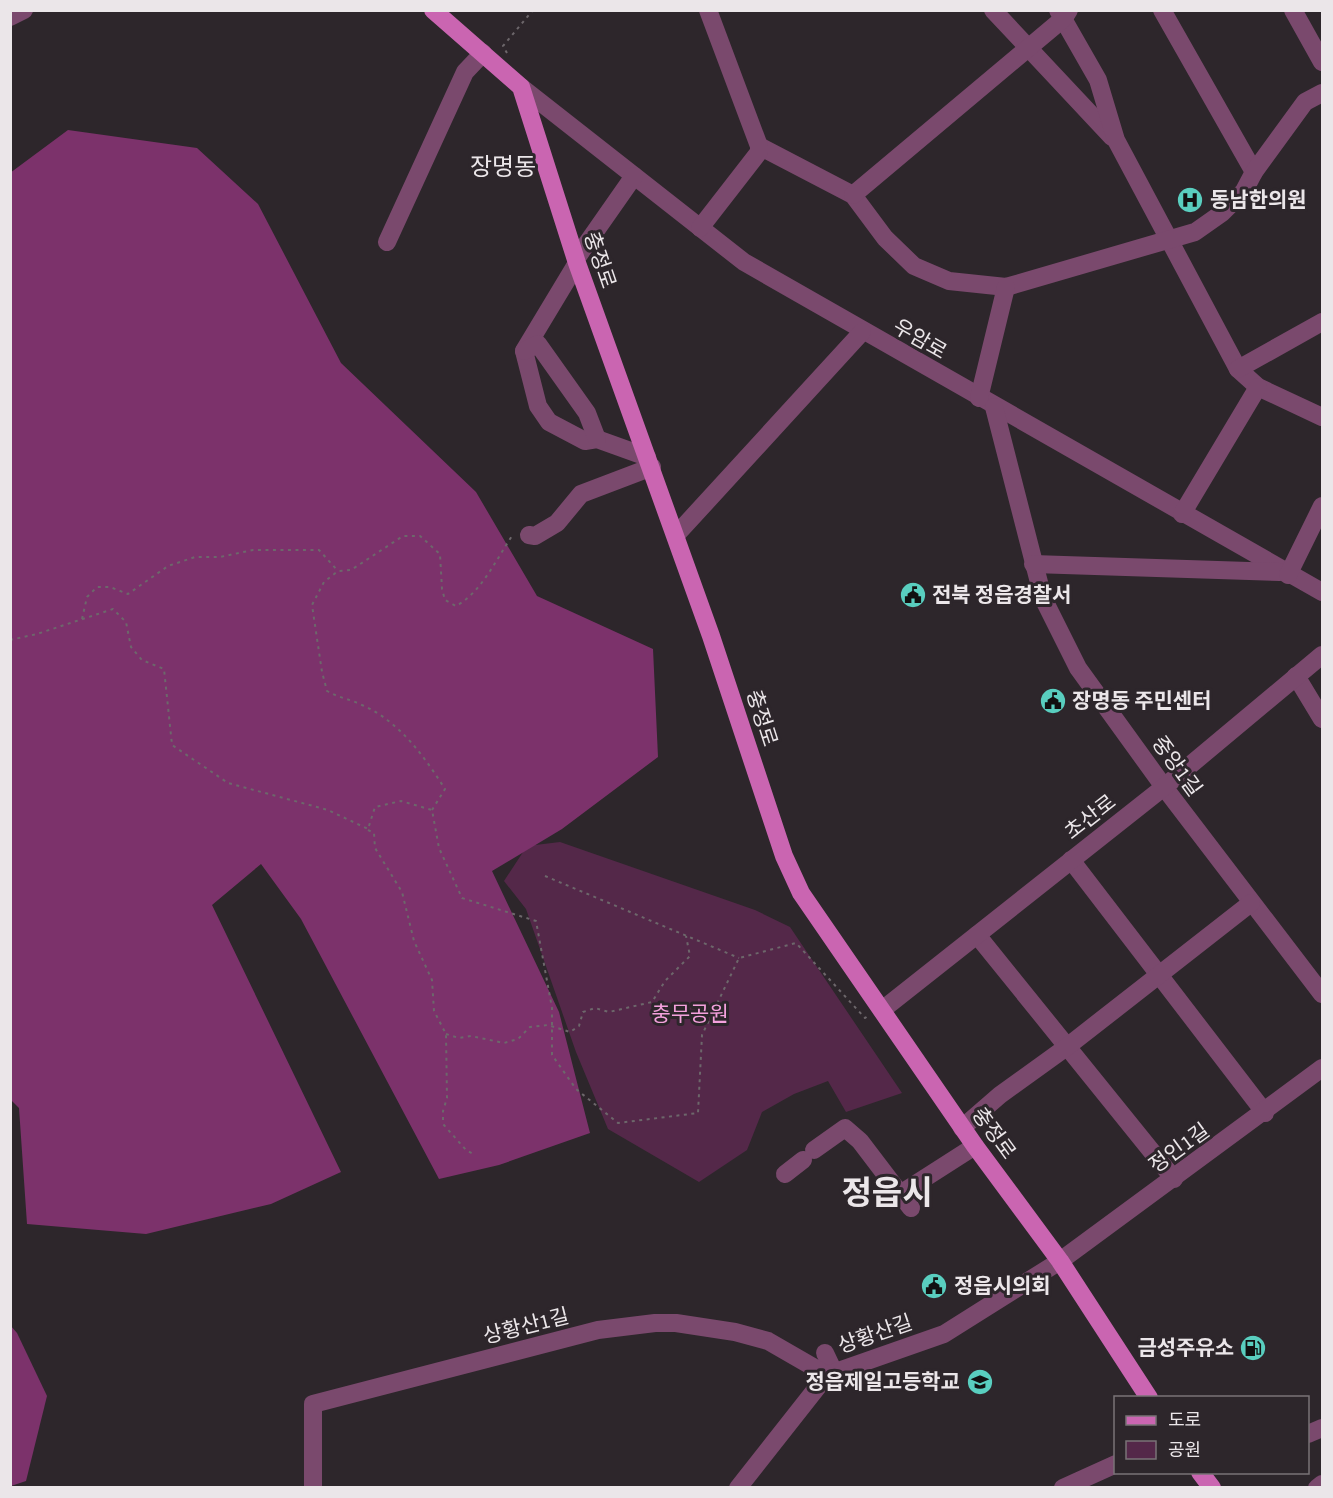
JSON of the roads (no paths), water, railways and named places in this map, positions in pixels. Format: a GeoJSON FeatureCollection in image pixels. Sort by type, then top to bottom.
{"type":"FeatureCollection","features":[{"type":"Feature","properties":{"kind":"main road"},"geometry":{"type":"LineString","coordinates":[[433,10],[521,87]]}},
{"type":"Feature","properties":{"kind":"main road","name":"충정로"},"geometry":{"type":"LineString","coordinates":[[521,87],[576,261],[676,535],[784,856],[801,893],[962,1128],[1060,1261],[1148,1396]]}},
{"type":"Feature","properties":{"kind":"street"},"geometry":{"type":"LineString","coordinates":[[10,16],[24,10]]}},
{"type":"Feature","properties":{"kind":"street"},"geometry":{"type":"LineString","coordinates":[[700,228],[759,152],[759,146],[708,10]]}},
{"type":"Feature","properties":{"kind":"street"},"geometry":{"type":"LineString","coordinates":[[993,10],[1116,140]]}},
{"type":"Feature","properties":{"kind":"street"},"geometry":{"type":"LineString","coordinates":[[1162,10],[1254,172]]}},
{"type":"Feature","properties":{"kind":"street"},"geometry":{"type":"LineString","coordinates":[[1293,10],[1323,62]]}},
{"type":"Feature","properties":{"kind":"street"},"geometry":{"type":"LineString","coordinates":[[853,195],[1028,47],[1064,13],[1098,80],[1116,140],[1238,369],[1258,387],[1323,417]]}},
{"type":"Feature","properties":{"kind":"street"},"geometry":{"type":"LineString","coordinates":[[387,242],[465,72],[483,53]]}},
{"type":"Feature","properties":{"kind":"street","name":"우암로"},"geometry":{"type":"LineString","coordinates":[[521,87],[744,262],[862,332],[1285,573],[1323,592]]}},
{"type":"Feature","properties":{"kind":"street"},"geometry":{"type":"LineString","coordinates":[[759,146],[853,195],[885,238],[914,266],[949,281],[1006,287],[1171,241],[1195,232],[1222,213],[1244,192],[1254,172],[1305,102],[1323,93]]}},
{"type":"Feature","properties":{"kind":"street"},"geometry":{"type":"LineString","coordinates":[[634,176],[576,261],[524,351],[538,405],[549,422],[585,441],[597,439],[650,462]]}},
{"type":"Feature","properties":{"kind":"street"},"geometry":{"type":"LineString","coordinates":[[987,403],[1006,287]]}},
{"type":"Feature","properties":{"kind":"street"},"geometry":{"type":"LineString","coordinates":[[1238,369],[1323,322]]}},
{"type":"Feature","properties":{"kind":"street"},"geometry":{"type":"LineString","coordinates":[[676,535],[862,332]]}},
{"type":"Feature","properties":{"kind":"street"},"geometry":{"type":"LineString","coordinates":[[524,351],[538,344],[587,413],[597,439]]}},
{"type":"Feature","properties":{"kind":"street"},"geometry":{"type":"LineString","coordinates":[[1182,514],[1258,387]]}},
{"type":"Feature","properties":{"kind":"street","name":"중앙1길"},"geometry":{"type":"LineString","coordinates":[[987,403],[1043,598],[1078,668],[1251,903],[1320,984]]}},
{"type":"Feature","properties":{"kind":"street"},"geometry":{"type":"LineString","coordinates":[[529,535],[535,536],[557,523],[581,494],[650,462]]}},
{"type":"Feature","properties":{"kind":"street"},"geometry":{"type":"LineString","coordinates":[[1033,564],[1285,573],[1323,506]]}},
{"type":"Feature","properties":{"kind":"street","name":"초산로"},"geometry":{"type":"LineString","coordinates":[[882,1010],[1164,787],[1323,655]]}},
{"type":"Feature","properties":{"kind":"street"},"geometry":{"type":"LineString","coordinates":[[1296,676],[1323,719]]}},
{"type":"Feature","properties":{"kind":"street"},"geometry":{"type":"LineString","coordinates":[[1071,860],[1265,1113]]}},
{"type":"Feature","properties":{"kind":"street"},"geometry":{"type":"LineString","coordinates":[[962,1128],[1000,1095],[1068,1046],[1251,903]]}},
{"type":"Feature","properties":{"kind":"street"},"geometry":{"type":"LineString","coordinates":[[977,935],[1174,1179]]}},
{"type":"Feature","properties":{"kind":"street","name":"정인1길"},"geometry":{"type":"LineString","coordinates":[[1060,1261],[1265,1113],[1323,1068]]}},
{"type":"Feature","properties":{"kind":"street"},"geometry":{"type":"LineString","coordinates":[[785,1174],[845,1128],[860,1141],[905,1201],[975,1146]]}},
{"type":"Feature","properties":{"kind":"street","name":"상황산길"},"geometry":{"type":"LineString","coordinates":[[830,1374],[944,1334],[1060,1261]]}},
{"type":"Feature","properties":{"kind":"street","name":"상황산1길"},"geometry":{"type":"LineString","coordinates":[[313,1488],[313,1404],[598,1330],[676,1323],[735,1332],[768,1341],[830,1374]]}},
{"type":"Feature","properties":{"kind":"street"},"geometry":{"type":"LineString","coordinates":[[738,1488],[830,1374],[825,1353]]}},
{"type":"Feature","properties":{"kind":"street"},"geometry":{"type":"LineString","coordinates":[[1309,1434],[1323,1428]]}},
{"type":"Feature","properties":{"kind":"street"},"geometry":{"type":"LineString","coordinates":[[1063,1488],[1114,1465]]}},
{"type":"Feature","properties":{"kind":"street"},"geometry":{"type":"LineString","coordinates":[[1317,1488],[1323,1484]]}},
{"type":"Feature","properties":{"kind":"place","name":"동남한의원"},"geometry":{"type":"Point","coordinates":[1190,200]}},
{"type":"Feature","properties":{"kind":"place","name":"전북 정읍경찰서"},"geometry":{"type":"Point","coordinates":[913,595]}},
{"type":"Feature","properties":{"kind":"place","name":"장명동 주민센터"},"geometry":{"type":"Point","coordinates":[1053,701]}},
{"type":"Feature","properties":{"kind":"place","name":"정읍시의회"},"geometry":{"type":"Point","coordinates":[934,1286]}},
{"type":"Feature","properties":{"kind":"place","name":"금성주유소"},"geometry":{"type":"Point","coordinates":[1253,1348]}},
{"type":"Feature","properties":{"kind":"place","name":"정읍제일고등학교"},"geometry":{"type":"Point","coordinates":[980,1382]}},
{"type":"Feature","properties":{"kind":"district","name":"장명동"},"geometry":{"type":"Point","coordinates":[503,167]}},
{"type":"Feature","properties":{"kind":"district","name":"정읍시"},"geometry":{"type":"Point","coordinates":[887,1193]}},
{"type":"Feature","properties":{"kind":"park label","name":"충무공원"},"geometry":{"type":"Point","coordinates":[690,1014]}}]}
